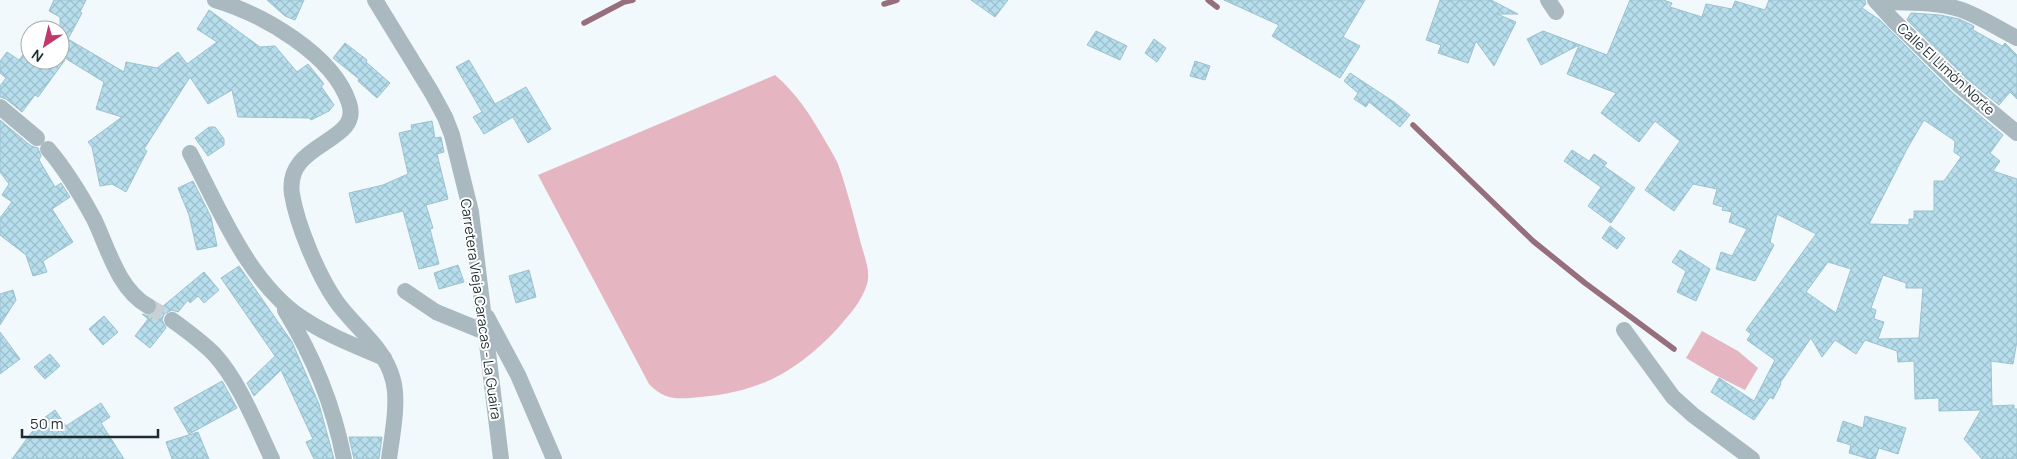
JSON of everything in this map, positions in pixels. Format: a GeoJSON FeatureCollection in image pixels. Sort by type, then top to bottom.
{"type":"FeatureCollection","features":[{"type":"Feature","properties":{"kind":"street","name":"Carretera Vieja Caracas - La Guaira"},"geometry":{"type":"LineString","coordinates":[[375,0],[432,93],[445,117],[452,136],[471,212],[501,459]]}},
{"type":"Feature","properties":{"kind":"street"},"geometry":{"type":"LineString","coordinates":[[222,1],[289,34],[331,72],[350,103],[351,113],[348,122],[340,134],[308,153],[294,170],[292,190],[295,213],[323,280],[337,302],[377,347],[393,379],[396,392],[390,459]]}},
{"type":"Feature","properties":{"kind":"street","name":"Calle El Limón Norte"},"geometry":{"type":"LineString","coordinates":[[1876,1],[1924,3],[1957,9],[1972,14],[2017,38]]}},
{"type":"Feature","properties":{"kind":"street","name":"Calle El Limón Norte"},"geometry":{"type":"LineString","coordinates":[[1876,1],[1960,85],[2017,133]]}},
{"type":"Feature","properties":{"kind":"street"},"geometry":{"type":"LineString","coordinates":[[0,107],[42,144],[68,176],[89,212],[121,277],[132,293],[148,306]]}},
{"type":"Feature","properties":{"kind":"street"},"geometry":{"type":"LineString","coordinates":[[190,153],[240,247],[260,278],[279,299],[301,318],[334,336],[384,358]]}},
{"type":"Feature","properties":{"kind":"street"},"geometry":{"type":"LineString","coordinates":[[405,291],[436,312],[485,332]]}},
{"type":"Feature","properties":{"kind":"street"},"geometry":{"type":"LineString","coordinates":[[279,299],[315,363],[330,404],[344,459]]}},
{"type":"Feature","properties":{"kind":"street"},"geometry":{"type":"LineString","coordinates":[[482,308],[518,375],[554,459]]}},
{"type":"Feature","properties":{"kind":"street"},"geometry":{"type":"LineString","coordinates":[[172,320],[196,338],[219,361],[246,405],[272,459]]}},
{"type":"Feature","properties":{"kind":"street"},"geometry":{"type":"LineString","coordinates":[[1624,330],[1674,397],[1752,459]]}},
{"type":"Feature","properties":{"kind":"shaded area"},"geometry":{"type":"Polygon","coordinates":[[[775,75],[796,96],[838,164],[867,264],[867,284],[859,302],[838,328],[808,356],[777,377],[742,390],[722,394],[672,398],[655,390],[649,384],[538,175],[775,75]]]}},
{"type":"Feature","properties":{"kind":"shaded area"},"geometry":{"type":"Polygon","coordinates":[[[1702,331],[1738,351],[1758,368],[1745,390],[1686,358],[1702,331]]]}},
{"type":"Feature","properties":{"kind":"building"},"geometry":{"type":"Polygon","coordinates":[[[54,0],[86,0],[80,12],[82,13],[70,35],[70,20],[60,20],[60,17],[49,11],[54,0]]]}},
{"type":"Feature","properties":{"kind":"building"},"geometry":{"type":"Polygon","coordinates":[[[267,0],[304,0],[295,20],[285,16],[267,0]]]}},
{"type":"Feature","properties":{"kind":"building"},"geometry":{"type":"Polygon","coordinates":[[[971,0],[1008,0],[995,17],[971,0]]]}},
{"type":"Feature","properties":{"kind":"building"},"geometry":{"type":"Polygon","coordinates":[[[1224,0],[1365,0],[1343,37],[1360,46],[1340,78],[1272,36],[1279,25],[1224,0]]]}},
{"type":"Feature","properties":{"kind":"building"},"geometry":{"type":"Polygon","coordinates":[[[1440,0],[1491,0],[1518,14],[1497,14],[1516,22],[1494,66],[1476,41],[1468,63],[1438,53],[1441,45],[1426,40],[1440,0]]]}},
{"type":"Feature","properties":{"kind":"building"},"geometry":{"type":"Polygon","coordinates":[[[1630,0],[1663,0],[1672,3],[1670,7],[1702,17],[1706,4],[1732,9],[1735,1],[1765,10],[1769,0],[1865,0],[1866,4],[1862,8],[1880,20],[1953,93],[2003,135],[1990,153],[2000,161],[1993,171],[2017,179],[2017,341],[2013,364],[1991,361],[1992,406],[2014,405],[2014,409],[2017,409],[2017,459],[1982,459],[1964,439],[1981,410],[1939,411],[1939,398],[1915,399],[1914,361],[1898,362],[1897,351],[1865,340],[1856,354],[1835,340],[1822,357],[1811,338],[1780,383],[1773,399],[1770,397],[1754,420],[1711,392],[1719,378],[1754,401],[1775,360],[1747,340],[1751,334],[1746,330],[1816,234],[1777,214],[1770,242],[1774,245],[1755,281],[1716,269],[1721,252],[1732,256],[1747,229],[1729,222],[1732,212],[1722,210],[1723,207],[1713,204],[1717,189],[1693,184],[1674,211],[1645,190],[1680,141],[1655,121],[1639,142],[1601,113],[1616,93],[1567,74],[1579,45],[1541,65],[1527,39],[1543,31],[1607,55],[1630,0]],[[1924,120],[1869,224],[1909,225],[1909,219],[1914,219],[1914,211],[1934,211],[1934,181],[1944,181],[1961,157],[1954,152],[1955,141],[1924,120]],[[1828,262],[1806,292],[1836,313],[1851,269],[1828,262]],[[1883,275],[1871,308],[1876,310],[1874,319],[1884,322],[1878,339],[1919,338],[1923,288],[1906,288],[1906,283],[1883,275]]]}},
{"type":"Feature","properties":{"kind":"building"},"geometry":{"type":"Polygon","coordinates":[[[209,10],[260,47],[275,46],[297,72],[308,64],[324,84],[321,86],[334,105],[329,111],[311,120],[309,118],[238,117],[232,90],[208,104],[190,77],[144,149],[147,151],[126,192],[112,184],[100,186],[92,147],[88,142],[122,117],[96,109],[104,82],[70,61],[70,40],[124,72],[126,62],[157,68],[178,52],[187,64],[217,42],[197,29],[209,10]]]}},
{"type":"Feature","properties":{"kind":"building"},"geometry":{"type":"Polygon","coordinates":[[[1911,13],[1940,15],[1959,19],[1974,26],[1973,30],[2002,46],[2005,43],[2017,55],[2017,99],[2010,92],[1999,105],[1966,78],[1907,20],[1911,13]]]}},
{"type":"Feature","properties":{"kind":"building"},"geometry":{"type":"Polygon","coordinates":[[[1096,31],[1127,46],[1120,60],[1087,45],[1096,31]]]}},
{"type":"Feature","properties":{"kind":"building"},"geometry":{"type":"Polygon","coordinates":[[[1154,39],[1166,48],[1157,62],[1145,53],[1154,39]]]}},
{"type":"Feature","properties":{"kind":"building"},"geometry":{"type":"Polygon","coordinates":[[[345,43],[367,60],[366,62],[390,83],[377,98],[358,81],[359,79],[333,58],[345,43]]]}},
{"type":"Feature","properties":{"kind":"building"},"geometry":{"type":"Polygon","coordinates":[[[7,52],[19,60],[20,59],[20,70],[58,70],[38,97],[35,95],[22,112],[6,99],[0,97],[0,86],[6,78],[0,73],[0,61],[7,52]]]}},
{"type":"Feature","properties":{"kind":"building"},"geometry":{"type":"Polygon","coordinates":[[[469,60],[495,104],[526,87],[551,129],[528,143],[513,117],[484,134],[473,117],[482,112],[456,67],[469,60]]]}},
{"type":"Feature","properties":{"kind":"building"},"geometry":{"type":"Polygon","coordinates":[[[1195,61],[1210,66],[1205,80],[1190,76],[1195,61]]]}},
{"type":"Feature","properties":{"kind":"building"},"geometry":{"type":"Polygon","coordinates":[[[1350,73],[1410,115],[1400,127],[1369,102],[1366,107],[1354,99],[1358,93],[1344,81],[1350,73]]]}},
{"type":"Feature","properties":{"kind":"building"},"geometry":{"type":"Polygon","coordinates":[[[0,120],[31,146],[38,148],[41,156],[39,160],[55,187],[61,183],[70,197],[52,209],[73,242],[43,261],[47,272],[33,276],[26,255],[0,235],[0,218],[12,202],[2,195],[9,184],[0,172],[0,120]]]}},
{"type":"Feature","properties":{"kind":"building"},"geometry":{"type":"Polygon","coordinates":[[[432,121],[435,138],[441,137],[444,152],[437,154],[448,199],[426,205],[433,228],[430,229],[439,264],[419,269],[403,211],[356,223],[349,193],[383,185],[408,174],[399,133],[412,130],[411,125],[432,121]]]}},
{"type":"Feature","properties":{"kind":"building"},"geometry":{"type":"Polygon","coordinates":[[[209,127],[215,127],[224,139],[224,145],[208,156],[195,138],[209,127]]]}},
{"type":"Feature","properties":{"kind":"building"},"geometry":{"type":"Polygon","coordinates":[[[1572,150],[1589,161],[1594,154],[1607,163],[1604,166],[1635,188],[1611,223],[1588,206],[1601,187],[1564,161],[1572,150]]]}},
{"type":"Feature","properties":{"kind":"building"},"geometry":{"type":"Polygon","coordinates":[[[193,181],[211,217],[217,246],[197,250],[189,215],[178,188],[193,181]]]}},
{"type":"Feature","properties":{"kind":"building"},"geometry":{"type":"Polygon","coordinates":[[[1610,226],[1625,238],[1617,249],[1602,238],[1610,226]]]}},
{"type":"Feature","properties":{"kind":"building"},"geometry":{"type":"Polygon","coordinates":[[[1680,250],[1710,269],[1696,301],[1677,292],[1686,271],[1672,262],[1680,250]]]}},
{"type":"Feature","properties":{"kind":"building"},"geometry":{"type":"Polygon","coordinates":[[[458,265],[464,282],[439,289],[434,273],[458,265]]]}},
{"type":"Feature","properties":{"kind":"building"},"geometry":{"type":"Polygon","coordinates":[[[239,266],[292,342],[319,404],[334,459],[314,459],[306,442],[313,439],[281,370],[254,396],[247,383],[275,356],[221,278],[239,266]]]}},
{"type":"Feature","properties":{"kind":"building"},"geometry":{"type":"Polygon","coordinates":[[[529,270],[536,297],[516,303],[509,276],[529,270]]]}},
{"type":"Feature","properties":{"kind":"building"},"geometry":{"type":"Polygon","coordinates":[[[204,272],[219,290],[204,303],[198,296],[190,303],[188,300],[178,312],[172,310],[164,314],[162,320],[166,328],[150,348],[135,336],[148,319],[142,314],[153,315],[156,311],[157,303],[162,307],[204,272]]]}},
{"type":"Feature","properties":{"kind":"building"},"geometry":{"type":"Polygon","coordinates":[[[13,290],[16,300],[0,325],[0,294],[13,290]]]}},
{"type":"Feature","properties":{"kind":"building"},"geometry":{"type":"Polygon","coordinates":[[[104,316],[118,332],[103,345],[89,329],[104,316]]]}},
{"type":"Feature","properties":{"kind":"building"},"geometry":{"type":"Polygon","coordinates":[[[0,332],[20,359],[0,374],[0,332]]]}},
{"type":"Feature","properties":{"kind":"building"},"geometry":{"type":"Polygon","coordinates":[[[50,354],[60,366],[45,379],[34,367],[50,354]]]}},
{"type":"Feature","properties":{"kind":"building"},"geometry":{"type":"Polygon","coordinates":[[[222,381],[237,408],[189,434],[174,408],[222,381]]]}},
{"type":"Feature","properties":{"kind":"building"},"geometry":{"type":"Polygon","coordinates":[[[101,403],[110,417],[101,423],[124,459],[12,459],[40,421],[55,410],[66,426],[101,403]]]}},
{"type":"Feature","properties":{"kind":"building"},"geometry":{"type":"Polygon","coordinates":[[[1865,416],[1906,428],[1898,454],[1879,448],[1875,459],[1870,459],[1849,453],[1851,445],[1837,441],[1843,421],[1863,428],[1865,416]]]}},
{"type":"Feature","properties":{"kind":"building"},"geometry":{"type":"Polygon","coordinates":[[[198,432],[209,459],[172,459],[166,442],[198,432]]]}},
{"type":"Feature","properties":{"kind":"building"},"geometry":{"type":"Polygon","coordinates":[[[349,437],[382,437],[379,459],[354,459],[349,437]]]}},
{"type":"Feature","properties":{"kind":"waterway"},"geometry":{"type":"LineString","coordinates":[[584,23],[624,2],[633,0]]}},
{"type":"Feature","properties":{"kind":"waterway"},"geometry":{"type":"LineString","coordinates":[[884,4],[897,0]]}},
{"type":"Feature","properties":{"kind":"waterway"},"geometry":{"type":"LineString","coordinates":[[1208,0],[1217,7]]}},
{"type":"Feature","properties":{"kind":"waterway"},"geometry":{"type":"LineString","coordinates":[[1413,125],[1533,241],[1585,283],[1674,349]]}},
{"type":"Feature","properties":{"kind":"tunnel"},"geometry":{"type":"LineString","coordinates":[[148,306],[172,320]]}}]}
